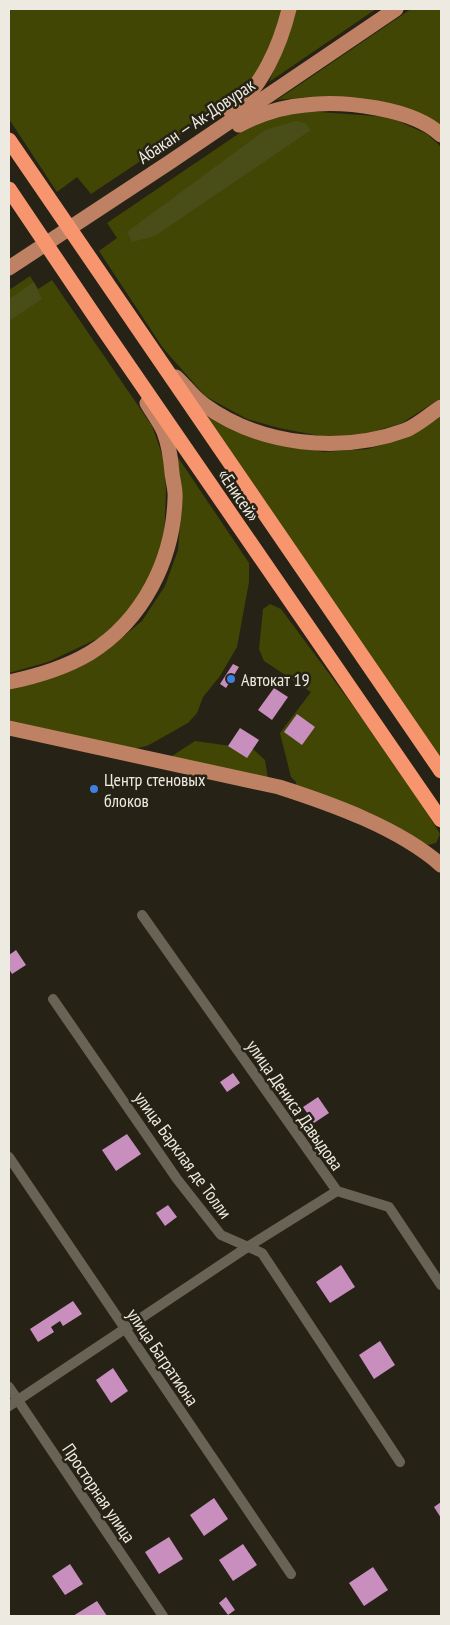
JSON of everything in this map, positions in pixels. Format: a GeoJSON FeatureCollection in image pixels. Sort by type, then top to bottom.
{"type":"FeatureCollection","features":[{"type":"Feature","properties":{"kind":"highway","name":"«Енисей»"},"geometry":{"type":"LineString","coordinates":[[9,140],[441,771]]}},
{"type":"Feature","properties":{"kind":"highway","name":"«Енисей»"},"geometry":{"type":"LineString","coordinates":[[9,189],[441,820]]}},
{"type":"Feature","properties":{"kind":"main road"},"geometry":{"type":"LineString","coordinates":[[170,162],[240,104],[270,65],[289,9]]}},
{"type":"Feature","properties":{"kind":"main road","name":"Абакан — Ак-Довурак"},"geometry":{"type":"LineString","coordinates":[[13,265],[91,212],[170,162],[396,9]]}},
{"type":"Feature","properties":{"kind":"main road"},"geometry":{"type":"LineString","coordinates":[[170,162],[258,114],[305,104],[345,104],[390,110],[432,126],[441,135]]}},
{"type":"Feature","properties":{"kind":"main road"},"geometry":{"type":"LineString","coordinates":[[9,682],[36,677],[64,667],[91,652],[115,633],[136,611],[153,585],[165,557],[173,528],[175,497],[171,460],[164,432],[104,330]]}},
{"type":"Feature","properties":{"kind":"main road"},"geometry":{"type":"LineString","coordinates":[[155,354],[202,404],[236,423],[279,439],[325,444],[367,441],[408,429],[441,407]]}},
{"type":"Feature","properties":{"kind":"main road"},"geometry":{"type":"LineString","coordinates":[[9,728],[279,787],[313,798],[381,826],[430,855],[441,865]]}},
{"type":"Feature","properties":{"kind":"street","name":"улица Дениса Давыдова"},"geometry":{"type":"LineString","coordinates":[[142,915],[336,1191],[389,1207],[441,1285]]}},
{"type":"Feature","properties":{"kind":"street","name":"улица Барклая де Толли"},"geometry":{"type":"LineString","coordinates":[[53,999],[177,1179],[221,1235],[262,1253],[400,1462]]}},
{"type":"Feature","properties":{"kind":"street","name":"улица Багратиона"},"geometry":{"type":"LineString","coordinates":[[9,1157],[291,1574]]}},
{"type":"Feature","properties":{"kind":"street"},"geometry":{"type":"LineString","coordinates":[[13,1403],[124,1328],[336,1191]]}},
{"type":"Feature","properties":{"kind":"street","name":"Просторная улица"},"geometry":{"type":"LineString","coordinates":[[9,1388],[13,1403],[163,1616]]}},
{"type":"Feature","properties":{"kind":"shaded area"},"geometry":{"type":"Polygon","coordinates":[[[9,9],[281,9],[264,62],[243,93],[91,194],[77,177],[57,192],[9,119],[9,9]]]}},
{"type":"Feature","properties":{"kind":"shaded area"},"geometry":{"type":"Polygon","coordinates":[[[295,9],[376,9],[269,82],[290,30],[295,9]]]}},
{"type":"Feature","properties":{"kind":"shaded area"},"geometry":{"type":"Polygon","coordinates":[[[411,9],[441,9],[441,127],[346,97],[307,97],[277,100],[411,9]]]}},
{"type":"Feature","properties":{"kind":"shaded area"},"geometry":{"type":"Polygon","coordinates":[[[305,111],[389,117],[427,134],[441,147],[441,398],[402,423],[366,434],[325,437],[279,428],[247,419],[205,396],[163,348],[99,251],[117,238],[107,223],[244,130],[264,121],[305,111]]]}},
{"type":"Feature","properties":{"kind":"shaded area"},"geometry":{"type":"Polygon","coordinates":[[[30,276],[38,289],[52,280],[152,426],[164,460],[166,490],[164,545],[152,583],[129,612],[99,638],[48,662],[9,673],[9,290],[30,276]]]}},
{"type":"Feature","properties":{"kind":"shaded area"},"geometry":{"type":"Polygon","coordinates":[[[202,410],[239,433],[275,444],[324,452],[368,449],[410,436],[441,416],[441,762],[202,410]]]}},
{"type":"Feature","properties":{"kind":"shaded area"},"geometry":{"type":"Polygon","coordinates":[[[177,456],[249,563],[249,582],[237,647],[220,676],[203,697],[197,713],[188,723],[147,746],[133,749],[9,722],[9,689],[60,675],[108,649],[142,621],[165,586],[178,550],[182,496],[177,456]]]}},
{"type":"Feature","properties":{"kind":"shaded area"},"geometry":{"type":"Polygon","coordinates":[[[270,604],[281,609],[403,773],[440,834],[436,843],[428,845],[296,787],[296,782],[291,777],[280,733],[311,692],[264,661],[259,649],[263,609],[270,604]]]}},
{"type":"Feature","properties":{"kind":"shaded area"},"geometry":{"type":"Polygon","coordinates":[[[195,741],[253,749],[265,760],[268,779],[169,758],[195,741]]]}},
{"type":"Feature","properties":{"kind":"green space"},"geometry":{"type":"Polygon","coordinates":[[[296,121],[305,123],[311,130],[155,236],[132,242],[127,232],[265,130],[296,121]]]}},
{"type":"Feature","properties":{"kind":"green space"},"geometry":{"type":"Polygon","coordinates":[[[34,282],[42,299],[9,321],[9,299],[34,282]]]}},
{"type":"Feature","properties":{"kind":"building"},"geometry":{"type":"Polygon","coordinates":[[[233,664],[239,667],[226,688],[220,684],[233,664]]]}},
{"type":"Feature","properties":{"kind":"building"},"geometry":{"type":"Polygon","coordinates":[[[274,688],[288,697],[272,720],[258,710],[274,688]]]}},
{"type":"Feature","properties":{"kind":"building"},"geometry":{"type":"Polygon","coordinates":[[[297,714],[315,727],[302,745],[284,732],[297,714]]]}},
{"type":"Feature","properties":{"kind":"building"},"geometry":{"type":"Polygon","coordinates":[[[240,728],[259,740],[247,758],[228,746],[240,728]]]}},
{"type":"Feature","properties":{"kind":"building"},"geometry":{"type":"Polygon","coordinates":[[[16,950],[26,965],[12,974],[9,969],[9,955],[16,950]]]}},
{"type":"Feature","properties":{"kind":"building"},"geometry":{"type":"Polygon","coordinates":[[[233,1073],[240,1083],[227,1092],[220,1082],[233,1073]]]}},
{"type":"Feature","properties":{"kind":"building"},"geometry":{"type":"Polygon","coordinates":[[[318,1097],[329,1113],[314,1123],[303,1107],[318,1097]]]}},
{"type":"Feature","properties":{"kind":"building"},"geometry":{"type":"Polygon","coordinates":[[[127,1134],[141,1154],[116,1171],[102,1150],[127,1134]]]}},
{"type":"Feature","properties":{"kind":"building"},"geometry":{"type":"Polygon","coordinates":[[[168,1205],[177,1217],[165,1226],[156,1213],[168,1205]]]}},
{"type":"Feature","properties":{"kind":"building"},"geometry":{"type":"Polygon","coordinates":[[[341,1265],[355,1287],[330,1303],[316,1282],[341,1265]]]}},
{"type":"Feature","properties":{"kind":"building"},"geometry":{"type":"Polygon","coordinates":[[[73,1301],[82,1314],[63,1326],[60,1321],[51,1327],[54,1332],[38,1342],[30,1329],[73,1301]]]}},
{"type":"Feature","properties":{"kind":"building"},"geometry":{"type":"Polygon","coordinates":[[[380,1341],[395,1365],[374,1379],[359,1355],[380,1341]]]}},
{"type":"Feature","properties":{"kind":"building"},"geometry":{"type":"Polygon","coordinates":[[[113,1368],[128,1391],[111,1403],[96,1380],[113,1368]]]}},
{"type":"Feature","properties":{"kind":"building"},"geometry":{"type":"Polygon","coordinates":[[[214,1498],[228,1519],[204,1536],[190,1515],[214,1498]]]}},
{"type":"Feature","properties":{"kind":"building"},"geometry":{"type":"Polygon","coordinates":[[[441,1502],[441,1518],[434,1507],[441,1502]]]}},
{"type":"Feature","properties":{"kind":"building"},"geometry":{"type":"Polygon","coordinates":[[[169,1537],[183,1559],[159,1574],[145,1552],[169,1537]]]}},
{"type":"Feature","properties":{"kind":"building"},"geometry":{"type":"Polygon","coordinates":[[[243,1544],[257,1565],[233,1581],[219,1560],[243,1544]]]}},
{"type":"Feature","properties":{"kind":"building"},"geometry":{"type":"Polygon","coordinates":[[[70,1564],[83,1584],[65,1595],[52,1576],[70,1564]]]}},
{"type":"Feature","properties":{"kind":"building"},"geometry":{"type":"Polygon","coordinates":[[[373,1567],[388,1590],[364,1606],[349,1583],[373,1567]]]}},
{"type":"Feature","properties":{"kind":"building"},"geometry":{"type":"Polygon","coordinates":[[[226,1597],[235,1610],[228,1615],[219,1603],[226,1597]]]}},
{"type":"Feature","properties":{"kind":"building"},"geometry":{"type":"Polygon","coordinates":[[[97,1601],[107,1616],[73,1616],[97,1601]]]}},
{"type":"Feature","properties":{"kind":"place","name":"Автокат 19"},"geometry":{"type":"Point","coordinates":[231,679]}},
{"type":"Feature","properties":{"kind":"place","name":"Центр стеновых блоков"},"geometry":{"type":"Point","coordinates":[94,789]}}]}
